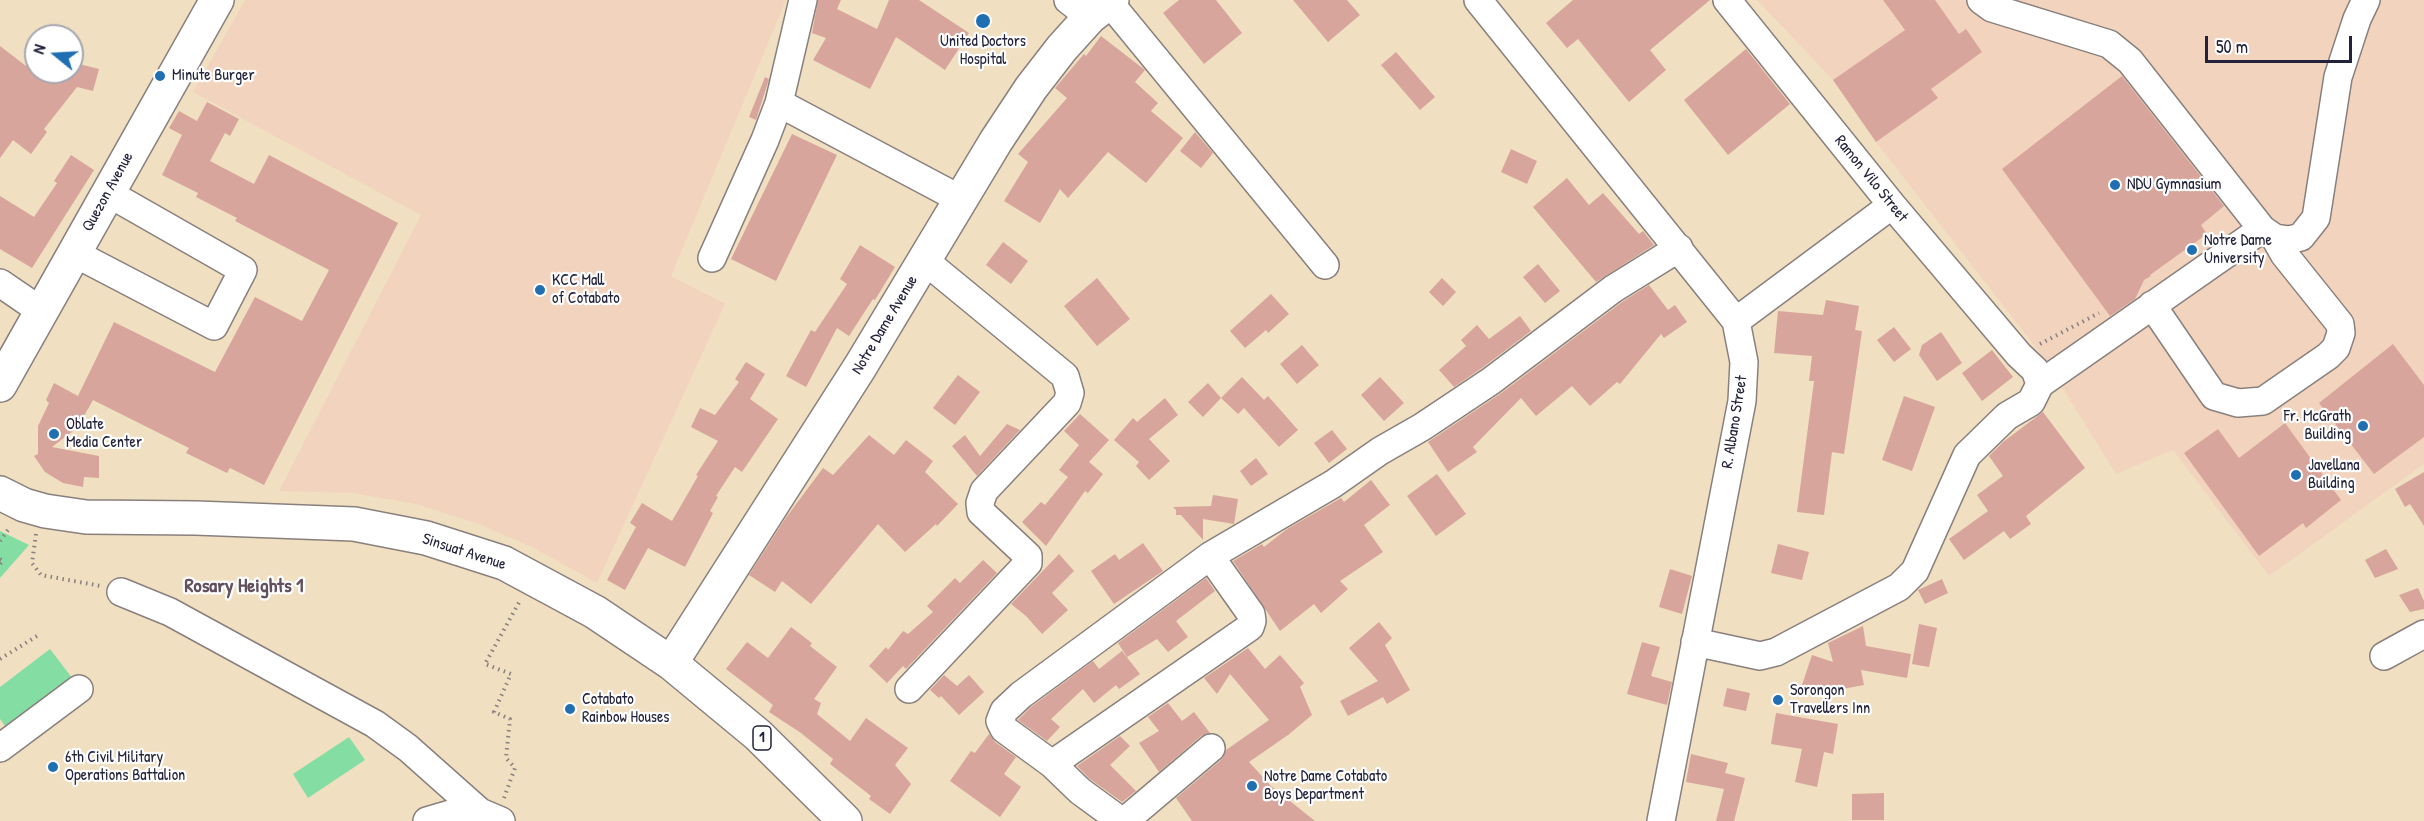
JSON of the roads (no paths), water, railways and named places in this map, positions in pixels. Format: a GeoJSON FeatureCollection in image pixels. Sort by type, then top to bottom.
{"type":"FeatureCollection","features":[{"type":"Feature","properties":{"kind":"main road","name":"Quezon Avenue"},"geometry":{"type":"LineString","coordinates":[[0,385],[217,0]]}},
{"type":"Feature","properties":{"kind":"main road","name":"Notre Dame Avenue"},"geometry":{"type":"LineString","coordinates":[[671,663],[860,367],[960,199],[1031,88],[1095,5]]}},
{"type":"Feature","properties":{"kind":"main road","name":"Sinsuat Avenue"},"geometry":{"type":"LineString","coordinates":[[0,493],[24,505],[45,511],[86,517],[196,518],[354,524],[426,538],[504,563],[536,578],[614,624],[671,663],[758,735],[845,821]]}},
{"type":"Feature","properties":{"kind":"street"},"geometry":{"type":"LineString","coordinates":[[712,258],[765,141],[779,103],[803,0]]}},
{"type":"Feature","properties":{"kind":"street","name":"R. Albano Street"},"geometry":{"type":"LineString","coordinates":[[1478,0],[1737,321],[1744,362],[1742,401],[1661,821]]}},
{"type":"Feature","properties":{"kind":"street","name":"Ramon Vilo Street"},"geometry":{"type":"LineString","coordinates":[[1727,0],[1892,205],[2019,356],[2035,370],[2040,384]]}},
{"type":"Feature","properties":{"kind":"street"},"geometry":{"type":"LineString","coordinates":[[1981,0],[1992,8],[2109,44],[2130,62],[2340,324],[2341,333],[2336,348],[2328,357],[2263,401],[2238,403],[2214,396],[2152,305]]}},
{"type":"Feature","properties":{"kind":"street"},"geometry":{"type":"LineString","coordinates":[[2269,233],[2289,240],[2301,237],[2316,218],[2338,77],[2357,19],[2366,0]]}},
{"type":"Feature","properties":{"kind":"street"},"geometry":{"type":"LineString","coordinates":[[1095,5],[1325,265]]}},
{"type":"Feature","properties":{"kind":"street"},"geometry":{"type":"LineString","coordinates":[[779,103],[960,199]]}},
{"type":"Feature","properties":{"kind":"street"},"geometry":{"type":"LineString","coordinates":[[74,253],[214,326],[243,270],[108,193]]}},
{"type":"Feature","properties":{"kind":"street"},"geometry":{"type":"LineString","coordinates":[[1737,321],[1892,205]]}},
{"type":"Feature","properties":{"kind":"street"},"geometry":{"type":"LineString","coordinates":[[1695,642],[1760,656],[1776,652],[1899,587],[1915,571],[1967,454],[2007,416],[2031,402],[2040,384],[2152,305],[2269,233]]}},
{"type":"Feature","properties":{"kind":"street"},"geometry":{"type":"LineString","coordinates":[[1211,748],[1127,819],[1121,821],[1080,791],[1053,764],[1004,729],[1000,721],[1004,711],[1021,695],[1210,556],[1333,484],[1380,451],[1432,421],[1491,381],[1613,289],[1679,248]]}},
{"type":"Feature","properties":{"kind":"street"},"geometry":{"type":"LineString","coordinates":[[909,689],[1028,563],[1028,556],[981,512],[980,502],[984,491],[1067,403],[1070,393],[1065,376],[924,260]]}},
{"type":"Feature","properties":{"kind":"street"},"geometry":{"type":"LineString","coordinates":[[0,283],[41,311]]}},
{"type":"Feature","properties":{"kind":"street"},"geometry":{"type":"LineString","coordinates":[[1053,764],[1250,627],[1251,614],[1210,556]]}},
{"type":"Feature","properties":{"kind":"street"},"geometry":{"type":"LineString","coordinates":[[121,592],[170,612],[375,724],[495,811]]}},
{"type":"Feature","properties":{"kind":"street"},"geometry":{"type":"LineString","coordinates":[[2384,656],[2424,634]]}},
{"type":"Feature","properties":{"kind":"street"},"geometry":{"type":"LineString","coordinates":[[0,748],[79,689]]}},
{"type":"Feature","properties":{"kind":"street"},"geometry":{"type":"LineString","coordinates":[[427,821],[461,811],[495,811]]}},
{"type":"Feature","properties":{"kind":"place","name":"United Doctors Hospital"},"geometry":{"type":"Point","coordinates":[983,21]}},
{"type":"Feature","properties":{"kind":"place","name":"Minute Burger"},"geometry":{"type":"Point","coordinates":[160,76]}},
{"type":"Feature","properties":{"kind":"place","name":"NDU Gymnasium"},"geometry":{"type":"Point","coordinates":[2115,185]}},
{"type":"Feature","properties":{"kind":"place","name":"Notre Dame University"},"geometry":{"type":"Point","coordinates":[2192,250]}},
{"type":"Feature","properties":{"kind":"place","name":"KCC Mall of Cotabato"},"geometry":{"type":"Point","coordinates":[540,290]}},
{"type":"Feature","properties":{"kind":"place","name":"Fr. McGrath Building"},"geometry":{"type":"Point","coordinates":[2363,426]}},
{"type":"Feature","properties":{"kind":"place","name":"Oblate Media Center"},"geometry":{"type":"Point","coordinates":[54,434]}},
{"type":"Feature","properties":{"kind":"place","name":"Javellana Building"},"geometry":{"type":"Point","coordinates":[2296,475]}},
{"type":"Feature","properties":{"kind":"place","name":"Sorongon Travellers Inn"},"geometry":{"type":"Point","coordinates":[1778,700]}},
{"type":"Feature","properties":{"kind":"place","name":"Cotabato Rainbow Houses"},"geometry":{"type":"Point","coordinates":[570,709]}},
{"type":"Feature","properties":{"kind":"place","name":"6th Civil Military Operations Battalion"},"geometry":{"type":"Point","coordinates":[53,767]}},
{"type":"Feature","properties":{"kind":"place","name":"Notre Dame Cotabato Boys Department"},"geometry":{"type":"Point","coordinates":[1252,786]}},
{"type":"Feature","properties":{"kind":"district","name":"Rosary Heights 1"},"geometry":{"type":"Point","coordinates":[244,587]}}]}
